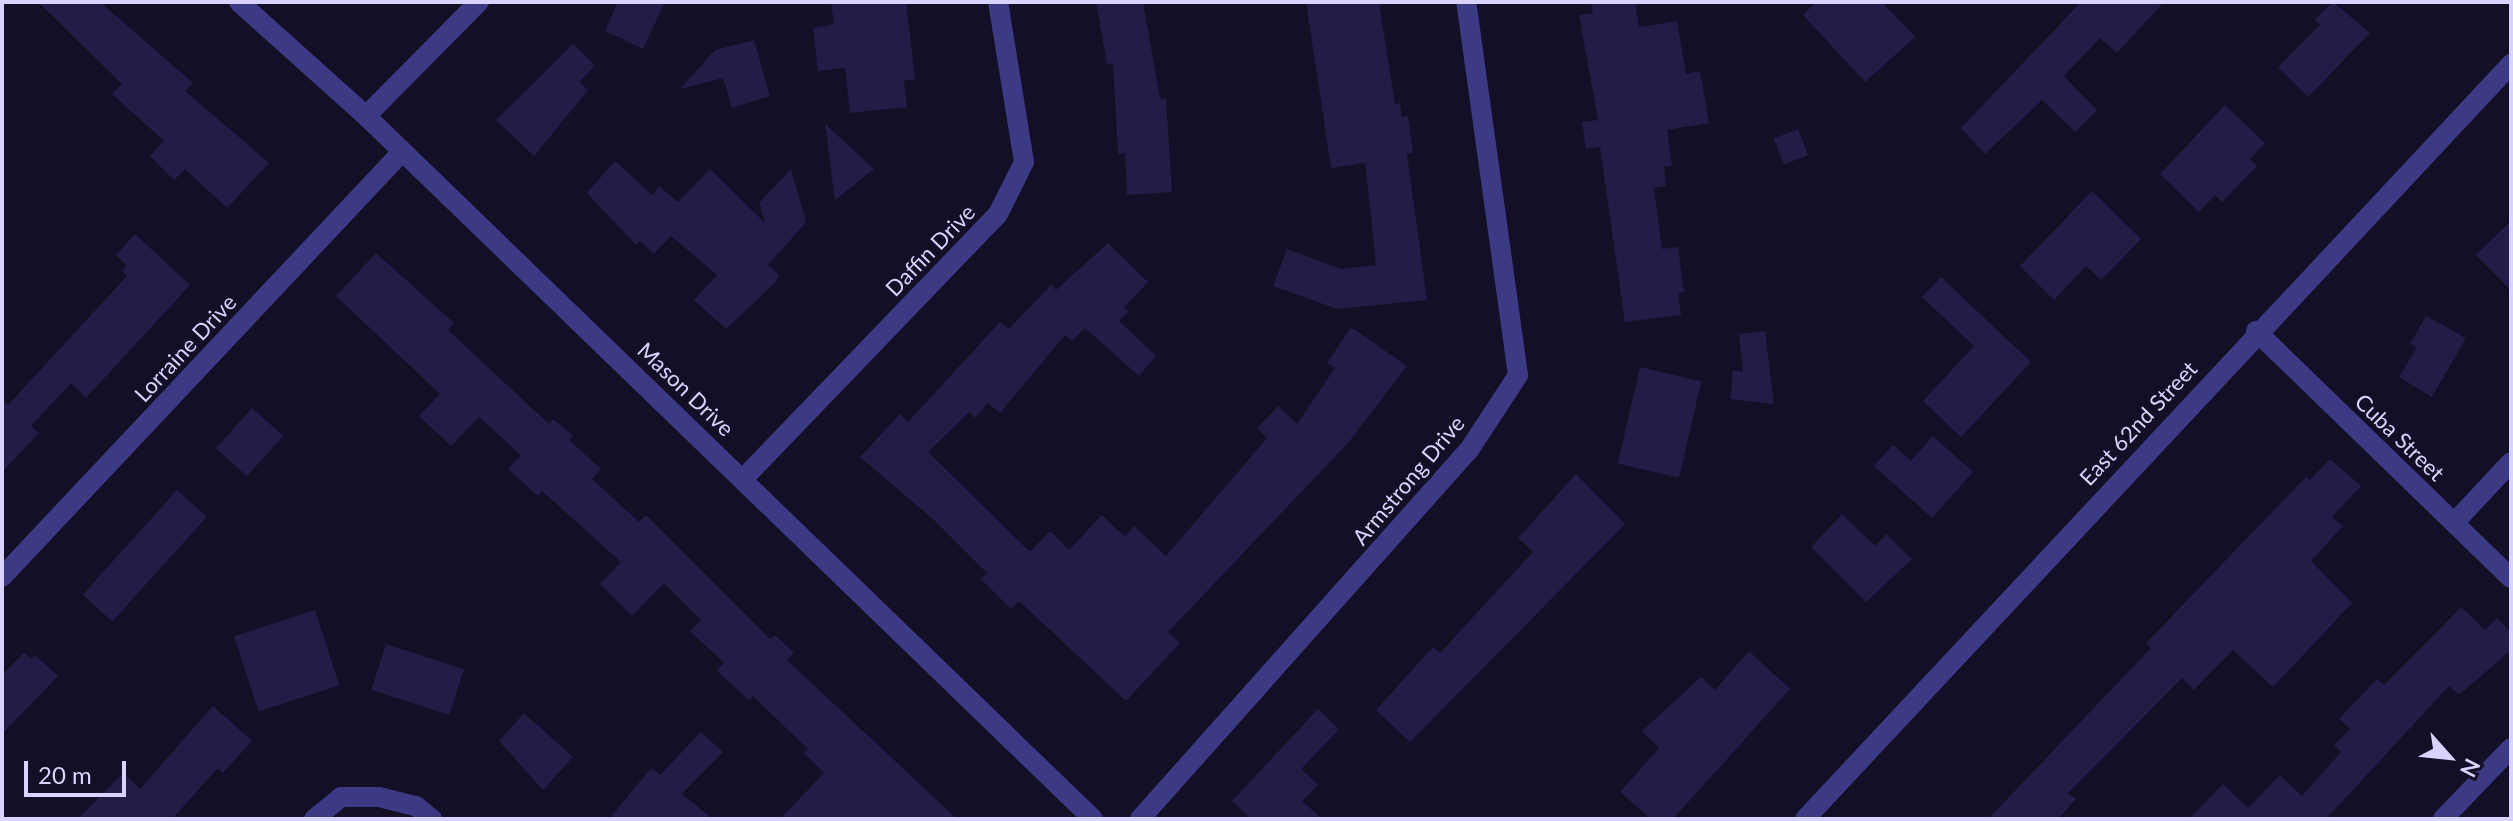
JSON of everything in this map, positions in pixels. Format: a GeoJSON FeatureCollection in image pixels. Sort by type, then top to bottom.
{"type":"FeatureCollection","features":[{"type":"Feature","properties":{"kind":"street","name":"Mason Drive"},"geometry":{"type":"LineString","coordinates":[[239,2],[366,116],[744,478],[1093,819]]}},
{"type":"Feature","properties":{"kind":"street"},"geometry":{"type":"LineString","coordinates":[[366,116],[479,2]]}},
{"type":"Feature","properties":{"kind":"street","name":"Daffin Drive"},"geometry":{"type":"LineString","coordinates":[[744,478],[998,214],[1024,162],[998,2]]}},
{"type":"Feature","properties":{"kind":"street","name":"Armstrong Drive"},"geometry":{"type":"LineString","coordinates":[[1140,819],[1469,450],[1518,375],[1466,2]]}},
{"type":"Feature","properties":{"kind":"street","name":"East 62nd Street"},"geometry":{"type":"LineString","coordinates":[[1805,819],[2256,331],[2511,64]]}},
{"type":"Feature","properties":{"kind":"street","name":"Lorraine Drive"},"geometry":{"type":"LineString","coordinates":[[2,577],[402,152]]}},
{"type":"Feature","properties":{"kind":"street","name":"Cuba Street"},"geometry":{"type":"LineString","coordinates":[[2256,331],[2511,578]]}},
{"type":"Feature","properties":{"kind":"street"},"geometry":{"type":"LineString","coordinates":[[2454,523],[2511,462]]}},
{"type":"Feature","properties":{"kind":"street"},"geometry":{"type":"LineString","coordinates":[[2443,819],[2511,748]]}},
{"type":"Feature","properties":{"kind":"street"},"geometry":{"type":"LineString","coordinates":[[314,819],[341,797],[379,797],[416,806],[432,819]]}},
{"type":"Feature","properties":{"kind":"building"},"geometry":{"type":"Polygon","coordinates":[[[38,2],[100,2],[193,83],[185,91],[269,163],[227,208],[185,169],[174,180],[150,156],[164,141],[112,94],[122,84],[38,2]]]}},
{"type":"Feature","properties":{"kind":"building"},"geometry":{"type":"Polygon","coordinates":[[[618,2],[665,2],[643,49],[605,31],[618,2]]]}},
{"type":"Feature","properties":{"kind":"building"},"geometry":{"type":"Polygon","coordinates":[[[831,2],[906,2],[915,79],[904,81],[907,107],[850,113],[845,68],[818,71],[813,28],[834,24],[831,2]]]}},
{"type":"Feature","properties":{"kind":"building"},"geometry":{"type":"Polygon","coordinates":[[[1096,2],[1143,2],[1160,99],[1166,98],[1172,192],[1127,195],[1125,153],[1118,154],[1113,63],[1107,64],[1096,2]]]}},
{"type":"Feature","properties":{"kind":"building"},"geometry":{"type":"Polygon","coordinates":[[[1306,2],[1379,2],[1395,104],[1400,103],[1402,117],[1408,116],[1413,153],[1407,154],[1427,300],[1337,309],[1273,286],[1287,249],[1341,269],[1376,265],[1365,163],[1331,168],[1306,2]]]}},
{"type":"Feature","properties":{"kind":"building"},"geometry":{"type":"Polygon","coordinates":[[[1591,2],[1635,2],[1639,27],[1677,21],[1686,74],[1700,71],[1709,123],[1667,130],[1672,166],[1664,167],[1666,186],[1654,188],[1662,249],[1678,247],[1684,292],[1678,293],[1681,315],[1625,322],[1600,147],[1586,149],[1582,122],[1598,120],[1579,15],[1593,13],[1591,2]]]}},
{"type":"Feature","properties":{"kind":"building"},"geometry":{"type":"Polygon","coordinates":[[[1816,2],[1882,2],[1915,37],[1865,82],[1803,15],[1816,2]]]}},
{"type":"Feature","properties":{"kind":"building"},"geometry":{"type":"Polygon","coordinates":[[[2081,2],[2164,2],[2117,53],[2100,38],[2064,76],[2097,110],[2075,132],[2042,100],[1985,154],[1961,128],[2081,2]]]}},
{"type":"Feature","properties":{"kind":"building"},"geometry":{"type":"Polygon","coordinates":[[[2333,2],[2370,33],[2308,97],[2278,67],[2320,25],[2315,19],[2333,2]]]}},
{"type":"Feature","properties":{"kind":"building"},"geometry":{"type":"Polygon","coordinates":[[[754,40],[770,96],[732,108],[723,78],[680,89],[715,50],[754,40]]]}},
{"type":"Feature","properties":{"kind":"building"},"geometry":{"type":"Polygon","coordinates":[[[573,44],[595,65],[579,82],[588,90],[534,156],[496,120],[573,44]]]}},
{"type":"Feature","properties":{"kind":"building"},"geometry":{"type":"Polygon","coordinates":[[[2225,105],[2265,143],[2250,159],[2257,166],[2222,202],[2215,195],[2199,212],[2160,174],[2225,105]]]}},
{"type":"Feature","properties":{"kind":"building"},"geometry":{"type":"Polygon","coordinates":[[[825,124],[874,169],[835,200],[825,124]]]}},
{"type":"Feature","properties":{"kind":"building"},"geometry":{"type":"Polygon","coordinates":[[[1798,129],[1808,155],[1784,164],[1774,138],[1798,129]]]}},
{"type":"Feature","properties":{"kind":"building"},"geometry":{"type":"Polygon","coordinates":[[[615,161],[652,195],[659,186],[678,202],[710,169],[765,223],[759,203],[791,169],[806,222],[768,265],[779,275],[777,281],[726,329],[694,300],[717,275],[671,236],[654,254],[640,241],[636,245],[587,193],[615,161]]]}},
{"type":"Feature","properties":{"kind":"building"},"geometry":{"type":"Polygon","coordinates":[[[2092,191],[2141,239],[2101,280],[2086,266],[2054,300],[2020,266],[2092,191]]]}},
{"type":"Feature","properties":{"kind":"building"},"geometry":{"type":"Polygon","coordinates":[[[2511,221],[2511,291],[2476,255],[2511,221]]]}},
{"type":"Feature","properties":{"kind":"building"},"geometry":{"type":"Polygon","coordinates":[[[135,234],[190,285],[86,398],[71,383],[31,426],[39,433],[2,472],[2,399],[8,405],[127,276],[122,271],[127,266],[116,255],[135,234]]]}},
{"type":"Feature","properties":{"kind":"building"},"geometry":{"type":"Polygon","coordinates":[[[1108,243],[1148,282],[1124,307],[1129,311],[1119,321],[1156,356],[1139,376],[1085,328],[1072,341],[1065,335],[1000,413],[988,403],[975,418],[969,412],[928,452],[1030,552],[1050,531],[1069,550],[1102,515],[1125,537],[1134,526],[1166,556],[1267,438],[1257,428],[1278,406],[1297,424],[1335,368],[1327,363],[1351,327],[1407,366],[1348,443],[1168,632],[1180,643],[1126,701],[1019,601],[1011,609],[981,579],[987,573],[934,520],[860,457],[900,414],[908,422],[1000,322],[1009,329],[1051,285],[1056,290],[1108,243]]]}},
{"type":"Feature","properties":{"kind":"building"},"geometry":{"type":"Polygon","coordinates":[[[376,253],[454,323],[448,330],[549,424],[553,419],[573,436],[569,440],[601,469],[592,479],[639,522],[646,515],[770,639],[775,635],[794,653],[787,660],[957,819],[780,819],[824,773],[804,753],[808,749],[753,696],[749,700],[717,671],[724,663],[690,631],[701,620],[664,583],[632,616],[600,584],[621,562],[542,491],[538,496],[508,469],[521,455],[479,417],[451,446],[419,416],[440,394],[336,296],[376,253]]]}},
{"type":"Feature","properties":{"kind":"building"},"geometry":{"type":"Polygon","coordinates":[[[1941,277],[2031,362],[1961,437],[1923,401],[1974,346],[1922,297],[1941,277]]]}},
{"type":"Feature","properties":{"kind":"building"},"geometry":{"type":"Polygon","coordinates":[[[2426,316],[2466,338],[2432,397],[2399,377],[2417,347],[2410,344],[2426,316]]]}},
{"type":"Feature","properties":{"kind":"building"},"geometry":{"type":"Polygon","coordinates":[[[1765,331],[1774,404],[1730,399],[1733,370],[1743,372],[1739,334],[1765,331]]]}},
{"type":"Feature","properties":{"kind":"building"},"geometry":{"type":"Polygon","coordinates":[[[1640,367],[1701,381],[1679,478],[1618,463],[1640,367]]]}},
{"type":"Feature","properties":{"kind":"building"},"geometry":{"type":"Polygon","coordinates":[[[252,408],[283,436],[247,476],[216,448],[252,408]]]}},
{"type":"Feature","properties":{"kind":"building"},"geometry":{"type":"Polygon","coordinates":[[[1933,436],[1973,472],[1932,518],[1874,466],[1893,445],[1911,461],[1933,436]]]}},
{"type":"Feature","properties":{"kind":"building"},"geometry":{"type":"Polygon","coordinates":[[[2330,459],[2361,486],[2332,517],[2343,526],[2311,561],[2352,603],[2273,687],[2233,650],[2194,690],[2182,678],[2068,793],[2076,799],[2058,819],[1988,819],[2151,648],[2146,643],[2306,477],[2310,480],[2330,459]]]}},
{"type":"Feature","properties":{"kind":"building"},"geometry":{"type":"Polygon","coordinates":[[[1576,474],[1625,524],[1410,742],[1376,710],[1433,647],[1440,653],[1533,552],[1518,538],[1576,474]]]}},
{"type":"Feature","properties":{"kind":"building"},"geometry":{"type":"Polygon","coordinates":[[[177,490],[207,517],[112,622],[83,595],[177,490]]]}},
{"type":"Feature","properties":{"kind":"building"},"geometry":{"type":"Polygon","coordinates":[[[1842,514],[1875,546],[1886,534],[1912,559],[1866,602],[1811,547],[1842,514]]]}},
{"type":"Feature","properties":{"kind":"building"},"geometry":{"type":"Polygon","coordinates":[[[2461,607],[2485,630],[2497,618],[2511,632],[2511,650],[2459,695],[2449,686],[2326,819],[2189,819],[2223,784],[2248,808],[2280,775],[2302,796],[2341,752],[2334,745],[2350,729],[2339,719],[2377,679],[2384,685],[2461,607]]]}},
{"type":"Feature","properties":{"kind":"building"},"geometry":{"type":"Polygon","coordinates":[[[315,610],[339,685],[259,711],[234,636],[315,610]]]}},
{"type":"Feature","properties":{"kind":"building"},"geometry":{"type":"Polygon","coordinates":[[[386,644],[464,669],[449,715],[371,690],[386,644]]]}},
{"type":"Feature","properties":{"kind":"building"},"geometry":{"type":"Polygon","coordinates":[[[1749,651],[1790,689],[1673,819],[1651,819],[1620,792],[1659,748],[1642,731],[1701,677],[1715,690],[1749,651]]]}},
{"type":"Feature","properties":{"kind":"building"},"geometry":{"type":"Polygon","coordinates":[[[24,652],[31,659],[35,655],[58,676],[2,734],[2,675],[24,652]]]}},
{"type":"Feature","properties":{"kind":"building"},"geometry":{"type":"Polygon","coordinates":[[[213,706],[252,741],[223,773],[218,768],[172,819],[78,819],[123,773],[140,789],[213,706]]]}},
{"type":"Feature","properties":{"kind":"building"},"geometry":{"type":"Polygon","coordinates":[[[1318,709],[1339,729],[1301,769],[1318,785],[1302,801],[1322,819],[1251,819],[1232,801],[1318,709]]]}},
{"type":"Feature","properties":{"kind":"building"},"geometry":{"type":"Polygon","coordinates":[[[524,713],[573,757],[543,790],[499,741],[524,713]]]}},
{"type":"Feature","properties":{"kind":"building"},"geometry":{"type":"Polygon","coordinates":[[[701,732],[723,752],[682,794],[713,819],[609,819],[651,768],[660,775],[701,732]]]}}]}
